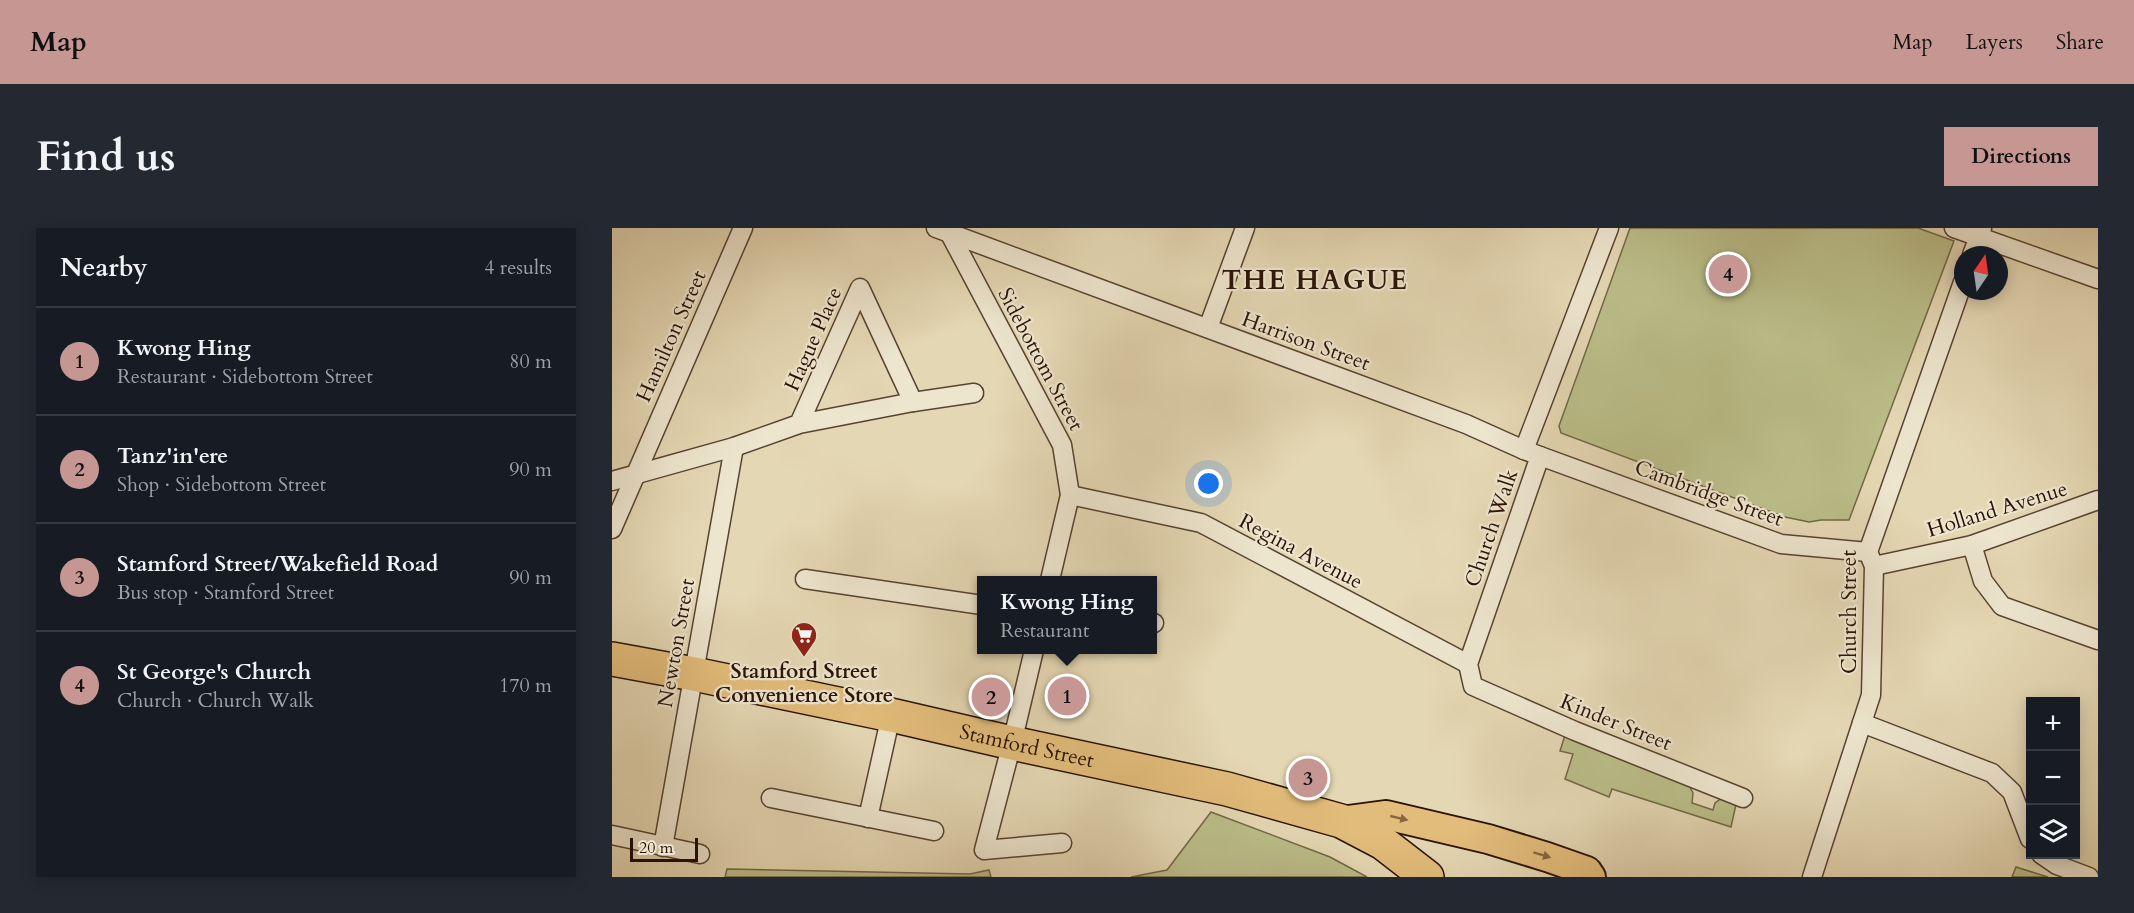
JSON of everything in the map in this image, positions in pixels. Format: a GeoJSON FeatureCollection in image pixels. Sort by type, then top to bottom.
{"type":"FeatureCollection","features":[{"type":"Feature","properties":{"kind":"highway","name":"Stamford Street"},"geometry":{"type":"LineString","coordinates":[[612,659],[891,715],[1227,789],[1341,821],[1383,843],[1427,877]]}},
{"type":"Feature","properties":{"kind":"main road"},"geometry":{"type":"LineString","coordinates":[[1341,821],[1386,815],[1480,837],[1547,856],[1587,871],[1591,877]]}},
{"type":"Feature","properties":{"kind":"street","name":"Hamilton Street"},"geometry":{"type":"LineString","coordinates":[[612,529],[743,228]]}},
{"type":"Feature","properties":{"kind":"street"},"geometry":{"type":"LineString","coordinates":[[1208,328],[1245,228]]}},
{"type":"Feature","properties":{"kind":"street","name":"Church Walk"},"geometry":{"type":"LineString","coordinates":[[1468,664],[1532,453],[1609,228]]}},
{"type":"Feature","properties":{"kind":"street"},"geometry":{"type":"LineString","coordinates":[[1954,228],[1981,232],[2098,279]]}},
{"type":"Feature","properties":{"kind":"street","name":"Harrison Street"},"geometry":{"type":"LineString","coordinates":[[943,231],[1455,420],[1532,453]]}},
{"type":"Feature","properties":{"kind":"street","name":"Sidebottom Street"},"geometry":{"type":"LineString","coordinates":[[943,231],[1062,445],[1070,495],[1051,576]]}},
{"type":"Feature","properties":{"kind":"street"},"geometry":{"type":"LineString","coordinates":[[1976,246],[1981,232]]}},
{"type":"Feature","properties":{"kind":"street","name":"Hague Place"},"geometry":{"type":"LineString","coordinates":[[799,424],[860,288],[913,402]]}},
{"type":"Feature","properties":{"kind":"street","name":"Church Street"},"geometry":{"type":"LineString","coordinates":[[1812,877],[1871,695],[1871,559],[1957,300]]}},
{"type":"Feature","properties":{"kind":"street","name":"Hague Place"},"geometry":{"type":"LineString","coordinates":[[612,481],[734,447],[799,424],[974,393]]}},
{"type":"Feature","properties":{"kind":"street","name":"Newton Street"},"geometry":{"type":"LineString","coordinates":[[663,847],[734,447]]}},
{"type":"Feature","properties":{"kind":"street","name":"Cambridge Street"},"geometry":{"type":"LineString","coordinates":[[1532,453],[1781,544],[1871,559]]}},
{"type":"Feature","properties":{"kind":"street","name":"Regina Avenue"},"geometry":{"type":"LineString","coordinates":[[1070,495],[1201,524],[1468,664]]}},
{"type":"Feature","properties":{"kind":"street","name":"Holland Avenue"},"geometry":{"type":"LineString","coordinates":[[1871,559],[1972,546],[2098,500]]}},
{"type":"Feature","properties":{"kind":"street"},"geometry":{"type":"LineString","coordinates":[[1972,546],[1983,581],[2002,606],[2098,640]]}},
{"type":"Feature","properties":{"kind":"street"},"geometry":{"type":"LineString","coordinates":[[805,579],[977,604]]}},
{"type":"Feature","properties":{"kind":"street"},"geometry":{"type":"LineString","coordinates":[[1033,654],[984,850],[1062,843]]}},
{"type":"Feature","properties":{"kind":"street","name":"Kinder Street"},"geometry":{"type":"LineString","coordinates":[[1468,664],[1473,686],[1575,731],[1743,798]]}},
{"type":"Feature","properties":{"kind":"street"},"geometry":{"type":"LineString","coordinates":[[868,818],[891,715]]}},
{"type":"Feature","properties":{"kind":"street"},"geometry":{"type":"LineString","coordinates":[[1862,723],[1992,773],[2012,792],[2026,827]]}},
{"type":"Feature","properties":{"kind":"street"},"geometry":{"type":"LineString","coordinates":[[771,798],[934,831]]}},
{"type":"Feature","properties":{"kind":"street"},"geometry":{"type":"LineString","coordinates":[[612,836],[700,854]]}},
{"type":"Feature","properties":{"kind":"street"},"geometry":{"type":"LineString","coordinates":[[2047,859],[2056,865],[2089,877]]}},
{"type":"Feature","properties":{"kind":"green space"},"geometry":{"type":"Polygon","coordinates":[[[1630,228],[1918,228],[1954,241],[1849,520],[1809,522],[1785,517],[1561,433],[1559,426],[1630,228]]]}},
{"type":"Feature","properties":{"kind":"green space"},"geometry":{"type":"Polygon","coordinates":[[[1565,735],[1688,784],[1693,793],[1692,803],[1713,810],[1715,803],[1723,797],[1737,800],[1731,827],[1612,789],[1609,797],[1565,779],[1573,754],[1560,751],[1565,735]]]}},
{"type":"Feature","properties":{"kind":"green space"},"geometry":{"type":"Polygon","coordinates":[[[1211,812],[1330,857],[1367,877],[1131,877],[1167,870],[1211,812]]]}},
{"type":"Feature","properties":{"kind":"green space"},"geometry":{"type":"Polygon","coordinates":[[[2016,867],[2048,877],[2012,877],[2016,867]]]}},
{"type":"Feature","properties":{"kind":"green space"},"geometry":{"type":"Polygon","coordinates":[[[727,869],[970,874],[989,870],[991,877],[725,877],[727,869]]]}},
{"type":"Feature","properties":{"kind":"place","name":"St George's Church"},"geometry":{"type":"Point","coordinates":[1728,274]}},
{"type":"Feature","properties":{"kind":"place","name":"Stamford Street Convenience Store"},"geometry":{"type":"Point","coordinates":[804,658]}},
{"type":"Feature","properties":{"kind":"place","name":"Kwong Hing"},"geometry":{"type":"Point","coordinates":[1067,696]}},
{"type":"Feature","properties":{"kind":"place","name":"Tanz'in'ere"},"geometry":{"type":"Point","coordinates":[991,697]}},
{"type":"Feature","properties":{"kind":"place","name":"Stamford Street/Wakefield Road"},"geometry":{"type":"Point","coordinates":[1308,778]}},
{"type":"Feature","properties":{"kind":"district","name":"THE HAGUE"},"geometry":{"type":"Point","coordinates":[1315,280]}}]}
